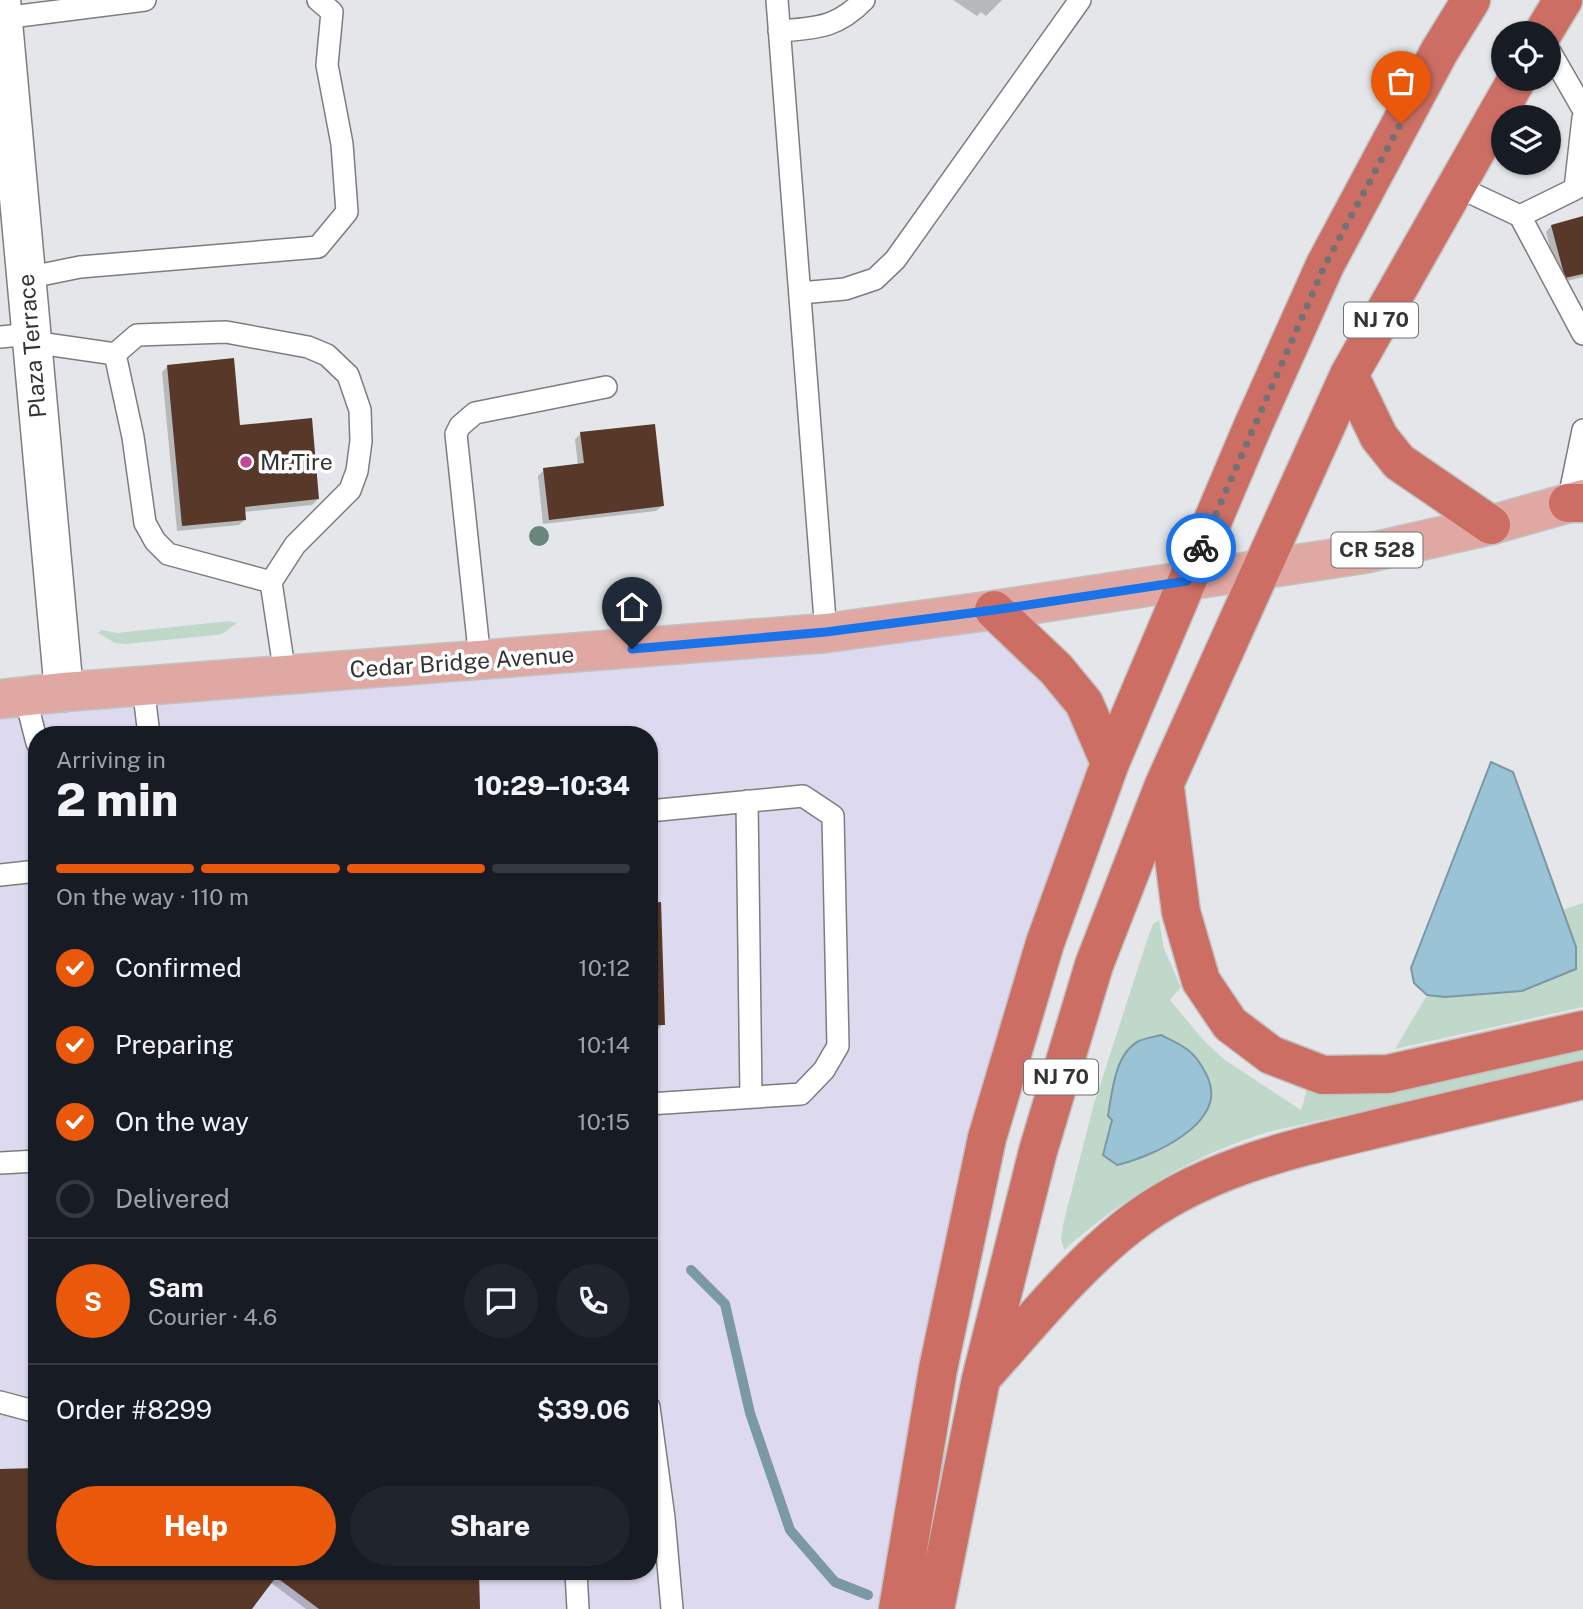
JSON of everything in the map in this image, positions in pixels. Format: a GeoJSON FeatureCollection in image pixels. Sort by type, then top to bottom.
{"type":"FeatureCollection","features":[{"type":"Feature","properties":{"kind":"highway","name":"NJ 70"},"geometry":{"type":"LineString","coordinates":[[898,1609],[938,1369],[987,1138],[1045,943],[1110,763],[1252,428],[1325,265],[1439,52],[1471,0]]}},
{"type":"Feature","properties":{"kind":"highway"},"geometry":{"type":"LineString","coordinates":[[1550,21],[1563,0]]}},
{"type":"Feature","properties":{"kind":"highway","name":"NJ 70"},"geometry":{"type":"LineString","coordinates":[[935,1609],[981,1379],[1038,1151],[1094,965],[1164,785],[1349,375],[1510,91]]}},
{"type":"Feature","properties":{"kind":"highway"},"geometry":{"type":"LineString","coordinates":[[1349,375],[1379,437],[1399,461],[1491,525]]}},
{"type":"Feature","properties":{"kind":"highway"},"geometry":{"type":"LineString","coordinates":[[994,610],[1056,669],[1084,703],[1110,763]]}},
{"type":"Feature","properties":{"kind":"highway"},"geometry":{"type":"LineString","coordinates":[[1164,785],[1181,912],[1201,981],[1230,1024],[1271,1055],[1323,1075],[1388,1074],[1583,1030]]}},
{"type":"Feature","properties":{"kind":"highway"},"geometry":{"type":"LineString","coordinates":[[981,1379],[1076,1273],[1129,1226],[1186,1189],[1242,1165],[1303,1146],[1583,1080]]}},
{"type":"Feature","properties":{"kind":"main road","name":"Cedar Bridge Avenue"},"geometry":{"type":"LineString","coordinates":[[13,698],[826,632],[994,610],[1363,554],[1578,502]]}},
{"type":"Feature","properties":{"kind":"street","name":"Plaza Terrace"},"geometry":{"type":"LineString","coordinates":[[2,9],[26,278],[21,338],[64,692]]}},
{"type":"Feature","properties":{"kind":"lane"},"geometry":{"type":"LineString","coordinates":[[2,9],[145,0]]}},
{"type":"Feature","properties":{"kind":"lane"},"geometry":{"type":"LineString","coordinates":[[26,278],[80,267],[318,247],[347,212],[342,144],[327,65],[332,12],[318,0]]}},
{"type":"Feature","properties":{"kind":"lane"},"geometry":{"type":"LineString","coordinates":[[777,0],[826,632]]}},
{"type":"Feature","properties":{"kind":"lane"},"geometry":{"type":"LineString","coordinates":[[779,32],[818,27],[849,16],[864,0]]}},
{"type":"Feature","properties":{"kind":"lane"},"geometry":{"type":"LineString","coordinates":[[800,293],[845,289],[875,279],[895,260],[1080,0]]}},
{"type":"Feature","properties":{"kind":"lane"},"geometry":{"type":"LineString","coordinates":[[1561,71],[1583,109]]}},
{"type":"Feature","properties":{"kind":"lane"},"geometry":{"type":"LineString","coordinates":[[1520,216],[1579,196],[1583,118]]}},
{"type":"Feature","properties":{"kind":"lane"},"geometry":{"type":"LineString","coordinates":[[1456,186],[1520,216],[1583,334]]}},
{"type":"Feature","properties":{"kind":"lane"},"geometry":{"type":"LineString","coordinates":[[115,354],[136,335],[226,332],[308,347],[327,355],[348,375],[360,410],[361,441],[350,491],[295,545],[271,582],[285,675]]}},
{"type":"Feature","properties":{"kind":"lane"},"geometry":{"type":"LineString","coordinates":[[21,338],[115,354]]}},
{"type":"Feature","properties":{"kind":"lane"},"geometry":{"type":"LineString","coordinates":[[115,354],[134,437],[145,523],[155,541],[168,554],[271,582]]}},
{"type":"Feature","properties":{"kind":"lane"},"geometry":{"type":"LineString","coordinates":[[480,660],[456,434],[467,418],[475,413],[606,387]]}},
{"type":"Feature","properties":{"kind":"lane"},"geometry":{"type":"LineString","coordinates":[[1578,502],[1583,430]]}},
{"type":"Feature","properties":{"kind":"lane"},"geometry":{"type":"LineString","coordinates":[[143,686],[148,726]]}},
{"type":"Feature","properties":{"kind":"lane"},"geometry":{"type":"LineString","coordinates":[[13,698],[28,726]]}},
{"type":"Feature","properties":{"kind":"lane"},"geometry":{"type":"LineString","coordinates":[[658,810],[803,796],[832,816],[838,1046],[824,1070],[801,1094],[658,1103]]}},
{"type":"Feature","properties":{"kind":"lane"},"geometry":{"type":"LineString","coordinates":[[747,801],[751,1097]]}},
{"type":"Feature","properties":{"kind":"lane"},"geometry":{"type":"LineString","coordinates":[[0,875],[28,872]]}},
{"type":"Feature","properties":{"kind":"lane"},"geometry":{"type":"LineString","coordinates":[[0,1163],[28,1161]]}},
{"type":"Feature","properties":{"kind":"lane"},"geometry":{"type":"LineString","coordinates":[[0,1402],[28,1410]]}},
{"type":"Feature","properties":{"kind":"lane"},"geometry":{"type":"LineString","coordinates":[[658,1474],[672,1609]]}},
{"type":"Feature","properties":{"kind":"lane"},"geometry":{"type":"LineString","coordinates":[[576,1580],[578,1609]]}},
{"type":"Feature","properties":{"kind":"shaded area"},"geometry":{"type":"Polygon","coordinates":[[[994,610],[1110,763],[1045,943],[898,1609],[0,1609],[0,699],[994,610]]]}},
{"type":"Feature","properties":{"kind":"green space"},"geometry":{"type":"Polygon","coordinates":[[[229,621],[237,623],[222,634],[126,644],[115,643],[98,633],[101,630],[117,633],[229,621]]]}},
{"type":"Feature","properties":{"kind":"green space"},"geometry":{"type":"Polygon","coordinates":[[[1583,903],[1583,1007],[1395,1049],[1427,995],[1445,997],[1576,947],[1562,910],[1583,903]]]}},
{"type":"Feature","properties":{"kind":"green space"},"geometry":{"type":"Polygon","coordinates":[[[1159,920],[1164,949],[1181,987],[1170,1000],[1205,1042],[1225,1060],[1301,1110],[1308,1087],[1583,1048],[1583,1063],[1272,1131],[1243,1141],[1162,1179],[1087,1230],[1064,1250],[1061,1239],[1063,1225],[1093,1107],[1149,934],[1153,924],[1159,920]]]}},
{"type":"Feature","properties":{"kind":"water"},"geometry":{"type":"Polygon","coordinates":[[[1491,762],[1513,772],[1576,947],[1576,969],[1522,991],[1445,997],[1427,995],[1414,983],[1411,968],[1491,762]]]}},
{"type":"Feature","properties":{"kind":"water"},"geometry":{"type":"Polygon","coordinates":[[[1161,1035],[1189,1051],[1201,1065],[1208,1078],[1211,1095],[1207,1110],[1197,1124],[1183,1136],[1148,1154],[1117,1165],[1103,1155],[1112,1120],[1108,1116],[1116,1074],[1131,1047],[1139,1041],[1161,1035]]]}},
{"type":"Feature","properties":{"kind":"building"},"geometry":{"type":"Polygon","coordinates":[[[1583,216],[1583,274],[1565,278],[1551,225],[1583,216]]]}},
{"type":"Feature","properties":{"kind":"building","name":"Mr.Tire"},"geometry":{"type":"Polygon","coordinates":[[[234,358],[240,425],[312,418],[319,499],[245,507],[246,520],[182,526],[167,365],[234,358]]]}},
{"type":"Feature","properties":{"kind":"building"},"geometry":{"type":"Polygon","coordinates":[[[655,424],[664,506],[549,520],[543,468],[584,463],[580,432],[655,424]]]}},
{"type":"Feature","properties":{"kind":"building"},"geometry":{"type":"Polygon","coordinates":[[[658,902],[661,902],[665,1025],[658,1025],[658,902]]]}},
{"type":"Feature","properties":{"kind":"building"},"geometry":{"type":"Polygon","coordinates":[[[28,1468],[28,1580],[274,1580],[252,1609],[0,1609],[0,1469],[28,1468]]]}},
{"type":"Feature","properties":{"kind":"building"},"geometry":{"type":"Polygon","coordinates":[[[280,1580],[479,1580],[480,1609],[319,1609],[280,1580]]]}},
{"type":"Feature","properties":{"kind":"waterway"},"geometry":{"type":"LineString","coordinates":[[691,1270],[725,1304],[750,1413],[790,1530],[835,1582],[868,1595]]}},
{"type":"Feature","properties":{"kind":"way so far"},"geometry":{"type":"LineString","coordinates":[[1201,548],[1325,265],[1401,123]]}},
{"type":"Feature","properties":{"kind":"place","name":"Mr.Tire"},"geometry":{"type":"Point","coordinates":[246,462]}},
{"type":"Feature","properties":{"kind":"route"},"geometry":{"type":"LineString","coordinates":[[632,649],[826,632],[1187,581],[1201,548]]}}]}
